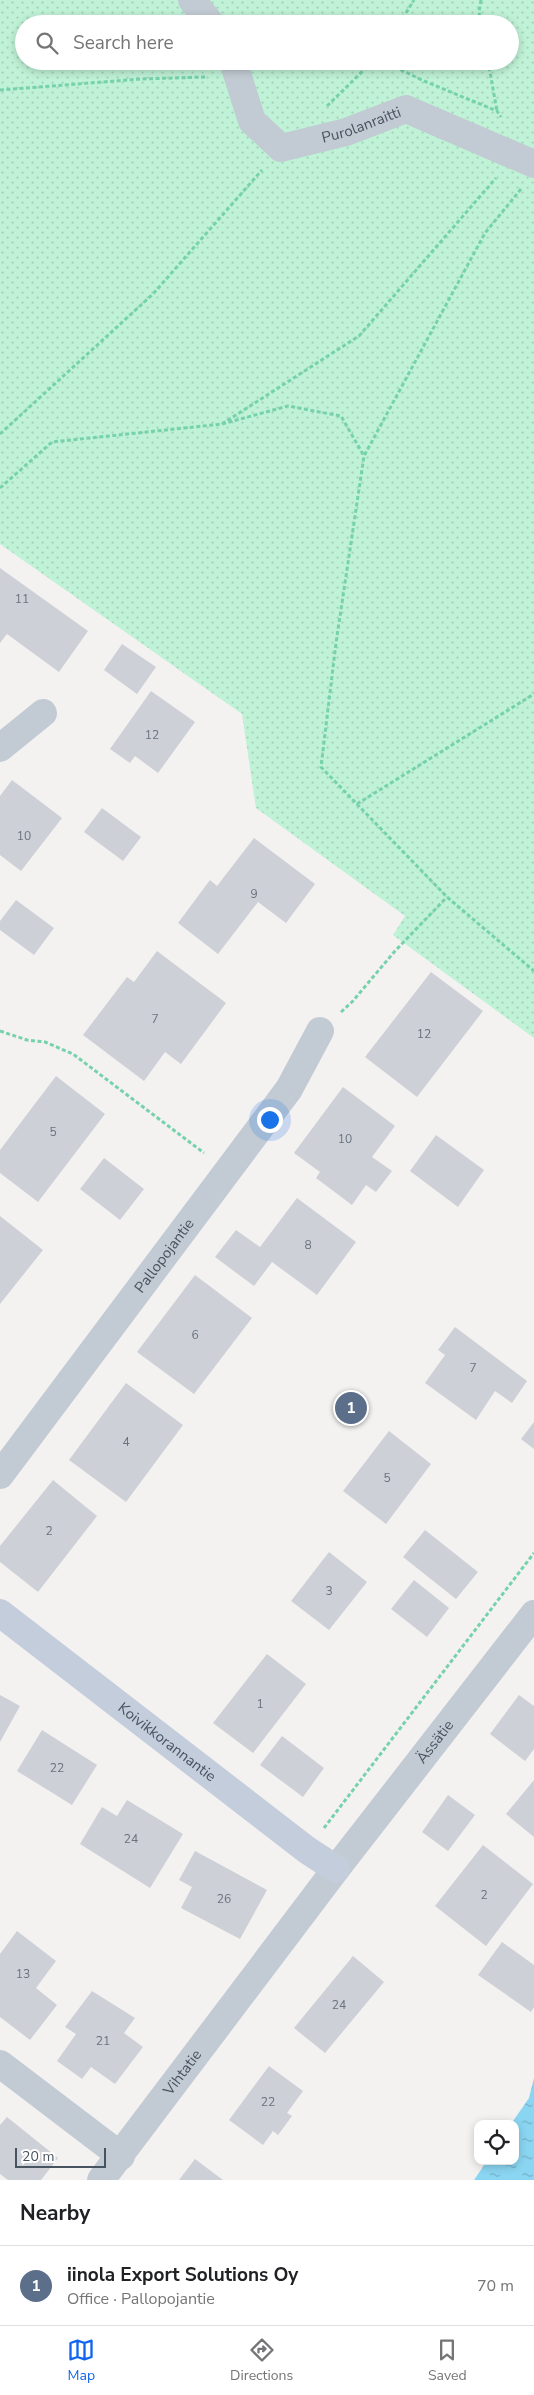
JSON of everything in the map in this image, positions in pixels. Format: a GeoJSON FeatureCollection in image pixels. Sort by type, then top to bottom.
{"type":"FeatureCollection","features":[{"type":"Feature","properties":{"kind":"street"},"geometry":{"type":"LineString","coordinates":[[192,0],[204,15]]}},
{"type":"Feature","properties":{"kind":"street"},"geometry":{"type":"LineString","coordinates":[[236,70],[252,121],[281,148]]}},
{"type":"Feature","properties":{"kind":"street","name":"Purolanraitti"},"geometry":{"type":"LineString","coordinates":[[281,148],[346,132],[406,109],[524,160]]}},
{"type":"Feature","properties":{"kind":"street"},"geometry":{"type":"LineString","coordinates":[[0,748],[43,713]]}},
{"type":"Feature","properties":{"kind":"street","name":"Pallopojantie"},"geometry":{"type":"LineString","coordinates":[[0,1475],[290,1089],[320,1031]]}},
{"type":"Feature","properties":{"kind":"street","name":"Koivikkorannantie"},"geometry":{"type":"LineString","coordinates":[[0,1613],[307,1850],[336,1869]]}},
{"type":"Feature","properties":{"kind":"street","name":"Ässätie"},"geometry":{"type":"LineString","coordinates":[[336,1869],[534,1614]]}},
{"type":"Feature","properties":{"kind":"street","name":"Vihtatie"},"geometry":{"type":"LineString","coordinates":[[101,2180],[336,1869]]}},
{"type":"Feature","properties":{"kind":"street"},"geometry":{"type":"LineString","coordinates":[[0,2064],[121,2156]]}},
{"type":"Feature","properties":{"kind":"path"},"geometry":{"type":"LineString","coordinates":[[405,15],[414,0]]}},
{"type":"Feature","properties":{"kind":"path"},"geometry":{"type":"LineString","coordinates":[[480,15],[481,0]]}},
{"type":"Feature","properties":{"kind":"path"},"geometry":{"type":"LineString","coordinates":[[0,90],[141,79],[218,70]]}},
{"type":"Feature","properties":{"kind":"path"},"geometry":{"type":"LineString","coordinates":[[324,108],[364,70]]}},
{"type":"Feature","properties":{"kind":"path"},"geometry":{"type":"LineString","coordinates":[[490,70],[497,111]]}},
{"type":"Feature","properties":{"kind":"path"},"geometry":{"type":"LineString","coordinates":[[0,434],[152,294],[281,148]]}},
{"type":"Feature","properties":{"kind":"path"},"geometry":{"type":"LineString","coordinates":[[222,424],[358,336],[455,228],[524,160]]}},
{"type":"Feature","properties":{"kind":"path"},"geometry":{"type":"LineString","coordinates":[[522,188],[485,233],[364,456],[336,642],[321,767],[447,897],[534,971]]}},
{"type":"Feature","properties":{"kind":"path"},"geometry":{"type":"LineString","coordinates":[[0,488],[52,442],[222,424],[288,406],[340,416],[364,456]]}},
{"type":"Feature","properties":{"kind":"path"},"geometry":{"type":"LineString","coordinates":[[357,804],[534,694]]}},
{"type":"Feature","properties":{"kind":"path"},"geometry":{"type":"LineString","coordinates":[[320,1031],[352,1002],[395,951],[447,897]]}},
{"type":"Feature","properties":{"kind":"path"},"geometry":{"type":"LineString","coordinates":[[0,1031],[27,1040],[45,1042],[73,1054],[229,1172]]}},
{"type":"Feature","properties":{"kind":"path"},"geometry":{"type":"LineString","coordinates":[[307,1850],[534,1553]]}},
{"type":"Feature","properties":{"kind":"green space"},"geometry":{"type":"Polygon","coordinates":[[[0,0],[534,0],[534,1038],[393,935],[405,916],[256,808],[242,714],[0,544],[0,0]]]}},
{"type":"Feature","properties":{"kind":"water"},"geometry":{"type":"Polygon","coordinates":[[[534,2078],[534,2180],[474,2180],[484,2165],[519,2165],[519,2120],[514,2120],[529,2098],[534,2078]]]}},
{"type":"Feature","properties":{"kind":"building"},"geometry":{"type":"Polygon","coordinates":[[[0,568],[88,631],[59,672],[7,634],[0,643],[0,568]]]}},
{"type":"Feature","properties":{"kind":"building"},"geometry":{"type":"Polygon","coordinates":[[[122,644],[156,667],[137,694],[104,670],[122,644]]]}},
{"type":"Feature","properties":{"kind":"building"},"geometry":{"type":"Polygon","coordinates":[[[151,691],[195,722],[158,773],[135,756],[130,763],[110,749],[151,691]]]}},
{"type":"Feature","properties":{"kind":"building"},"geometry":{"type":"Polygon","coordinates":[[[12,780],[62,818],[21,871],[0,855],[0,796],[12,780]]]}},
{"type":"Feature","properties":{"kind":"building"},"geometry":{"type":"Polygon","coordinates":[[[102,808],[141,837],[123,861],[84,832],[102,808]]]}},
{"type":"Feature","properties":{"kind":"building"},"geometry":{"type":"Polygon","coordinates":[[[254,838],[315,884],[286,923],[258,902],[218,954],[178,923],[210,880],[217,886],[254,838]]]}},
{"type":"Feature","properties":{"kind":"building"},"geometry":{"type":"Polygon","coordinates":[[[16,900],[54,928],[34,955],[0,930],[0,921],[16,900]]]}},
{"type":"Feature","properties":{"kind":"building"},"geometry":{"type":"Polygon","coordinates":[[[157,951],[226,1003],[181,1064],[165,1052],[144,1081],[83,1035],[127,977],[134,982],[157,951]]]}},
{"type":"Feature","properties":{"kind":"building"},"geometry":{"type":"Polygon","coordinates":[[[431,972],[483,1011],[417,1097],[365,1057],[431,972]]]}},
{"type":"Feature","properties":{"kind":"building"},"geometry":{"type":"Polygon","coordinates":[[[56,1076],[105,1114],[38,1202],[0,1173],[0,1150],[56,1076]]]}},
{"type":"Feature","properties":{"kind":"building"},"geometry":{"type":"Polygon","coordinates":[[[343,1087],[395,1126],[372,1157],[392,1171],[376,1192],[366,1185],[352,1205],[316,1178],[320,1172],[294,1153],[343,1087]]]}},
{"type":"Feature","properties":{"kind":"building"},"geometry":{"type":"Polygon","coordinates":[[[436,1135],[484,1170],[458,1207],[410,1171],[436,1135]]]}},
{"type":"Feature","properties":{"kind":"building"},"geometry":{"type":"Polygon","coordinates":[[[104,1158],[144,1189],[120,1220],[80,1189],[104,1158]]]}},
{"type":"Feature","properties":{"kind":"building"},"geometry":{"type":"Polygon","coordinates":[[[297,1198],[356,1242],[317,1295],[272,1262],[254,1286],[215,1257],[236,1230],[260,1247],[297,1198]]]}},
{"type":"Feature","properties":{"kind":"building"},"geometry":{"type":"Polygon","coordinates":[[[0,1216],[43,1250],[0,1304],[0,1216]]]}},
{"type":"Feature","properties":{"kind":"building"},"geometry":{"type":"Polygon","coordinates":[[[195,1275],[252,1318],[194,1394],[137,1352],[195,1275]]]}},
{"type":"Feature","properties":{"kind":"building"},"geometry":{"type":"Polygon","coordinates":[[[455,1327],[527,1381],[512,1403],[495,1391],[476,1420],[425,1383],[445,1355],[438,1350],[455,1327]]]}},
{"type":"Feature","properties":{"kind":"building"},"geometry":{"type":"Polygon","coordinates":[[[126,1383],[183,1425],[126,1502],[69,1460],[126,1383]]]}},
{"type":"Feature","properties":{"kind":"building"},"geometry":{"type":"Polygon","coordinates":[[[534,1422],[534,1449],[521,1439],[534,1422]]]}},
{"type":"Feature","properties":{"kind":"building"},"geometry":{"type":"Polygon","coordinates":[[[389,1431],[431,1464],[386,1524],[343,1491],[389,1431]]]}},
{"type":"Feature","properties":{"kind":"building"},"geometry":{"type":"Polygon","coordinates":[[[53,1480],[97,1516],[38,1592],[0,1562],[0,1546],[53,1480]]]}},
{"type":"Feature","properties":{"kind":"building"},"geometry":{"type":"Polygon","coordinates":[[[425,1530],[478,1572],[456,1599],[403,1557],[425,1530]]]}},
{"type":"Feature","properties":{"kind":"building"},"geometry":{"type":"Polygon","coordinates":[[[329,1552],[367,1582],[329,1630],[291,1601],[329,1552]]]}},
{"type":"Feature","properties":{"kind":"building"},"geometry":{"type":"Polygon","coordinates":[[[414,1580],[449,1608],[427,1637],[391,1609],[414,1580]]]}},
{"type":"Feature","properties":{"kind":"building"},"geometry":{"type":"Polygon","coordinates":[[[267,1654],[306,1684],[253,1753],[213,1723],[267,1654]]]}},
{"type":"Feature","properties":{"kind":"building"},"geometry":{"type":"Polygon","coordinates":[[[0,1695],[20,1706],[0,1742],[0,1695]]]}},
{"type":"Feature","properties":{"kind":"building"},"geometry":{"type":"Polygon","coordinates":[[[519,1695],[534,1706],[534,1749],[525,1761],[490,1734],[519,1695]]]}},
{"type":"Feature","properties":{"kind":"building"},"geometry":{"type":"Polygon","coordinates":[[[42,1730],[97,1765],[72,1805],[17,1771],[42,1730]]]}},
{"type":"Feature","properties":{"kind":"building"},"geometry":{"type":"Polygon","coordinates":[[[282,1736],[324,1768],[303,1797],[260,1765],[282,1736]]]}},
{"type":"Feature","properties":{"kind":"building"},"geometry":{"type":"Polygon","coordinates":[[[534,1780],[534,1837],[506,1814],[534,1780]]]}},
{"type":"Feature","properties":{"kind":"building"},"geometry":{"type":"Polygon","coordinates":[[[448,1795],[475,1815],[448,1851],[422,1832],[448,1795]]]}},
{"type":"Feature","properties":{"kind":"building"},"geometry":{"type":"Polygon","coordinates":[[[127,1800],[183,1834],[150,1888],[80,1844],[102,1807],[117,1816],[127,1800]]]}},
{"type":"Feature","properties":{"kind":"building"},"geometry":{"type":"Polygon","coordinates":[[[483,1845],[533,1884],[486,1946],[435,1906],[483,1845]]]}},
{"type":"Feature","properties":{"kind":"building"},"geometry":{"type":"Polygon","coordinates":[[[195,1851],[267,1890],[240,1939],[181,1908],[192,1887],[179,1880],[195,1851]]]}},
{"type":"Feature","properties":{"kind":"building"},"geometry":{"type":"Polygon","coordinates":[[[17,1931],[56,1961],[36,1988],[57,2005],[30,2040],[0,2017],[0,1954],[17,1931]]]}},
{"type":"Feature","properties":{"kind":"building"},"geometry":{"type":"Polygon","coordinates":[[[502,1942],[534,1965],[534,2007],[531,2012],[478,1975],[502,1942]]]}},
{"type":"Feature","properties":{"kind":"building"},"geometry":{"type":"Polygon","coordinates":[[[353,1956],[384,1982],[325,2053],[294,2028],[353,1956]]]}},
{"type":"Feature","properties":{"kind":"building"},"geometry":{"type":"Polygon","coordinates":[[[92,1991],[135,2018],[124,2033],[143,2047],[115,2084],[91,2067],[82,2079],[57,2061],[76,2034],[65,2027],[92,1991]]]}},
{"type":"Feature","properties":{"kind":"building"},"geometry":{"type":"Polygon","coordinates":[[[269,2066],[303,2091],[287,2113],[292,2116],[278,2135],[273,2131],[263,2145],[229,2120],[269,2066]]]}},
{"type":"Feature","properties":{"kind":"building"},"geometry":{"type":"Polygon","coordinates":[[[7,2117],[58,2158],[41,2180],[8,2180],[0,2174],[0,2125],[7,2117]]]}},
{"type":"Feature","properties":{"kind":"building"},"geometry":{"type":"Polygon","coordinates":[[[195,2159],[223,2180],[179,2180],[195,2159]]]}},
{"type":"Feature","properties":{"kind":"place","name":"iinola Export Solutions Oy"},"geometry":{"type":"Point","coordinates":[351,1408]}}]}
